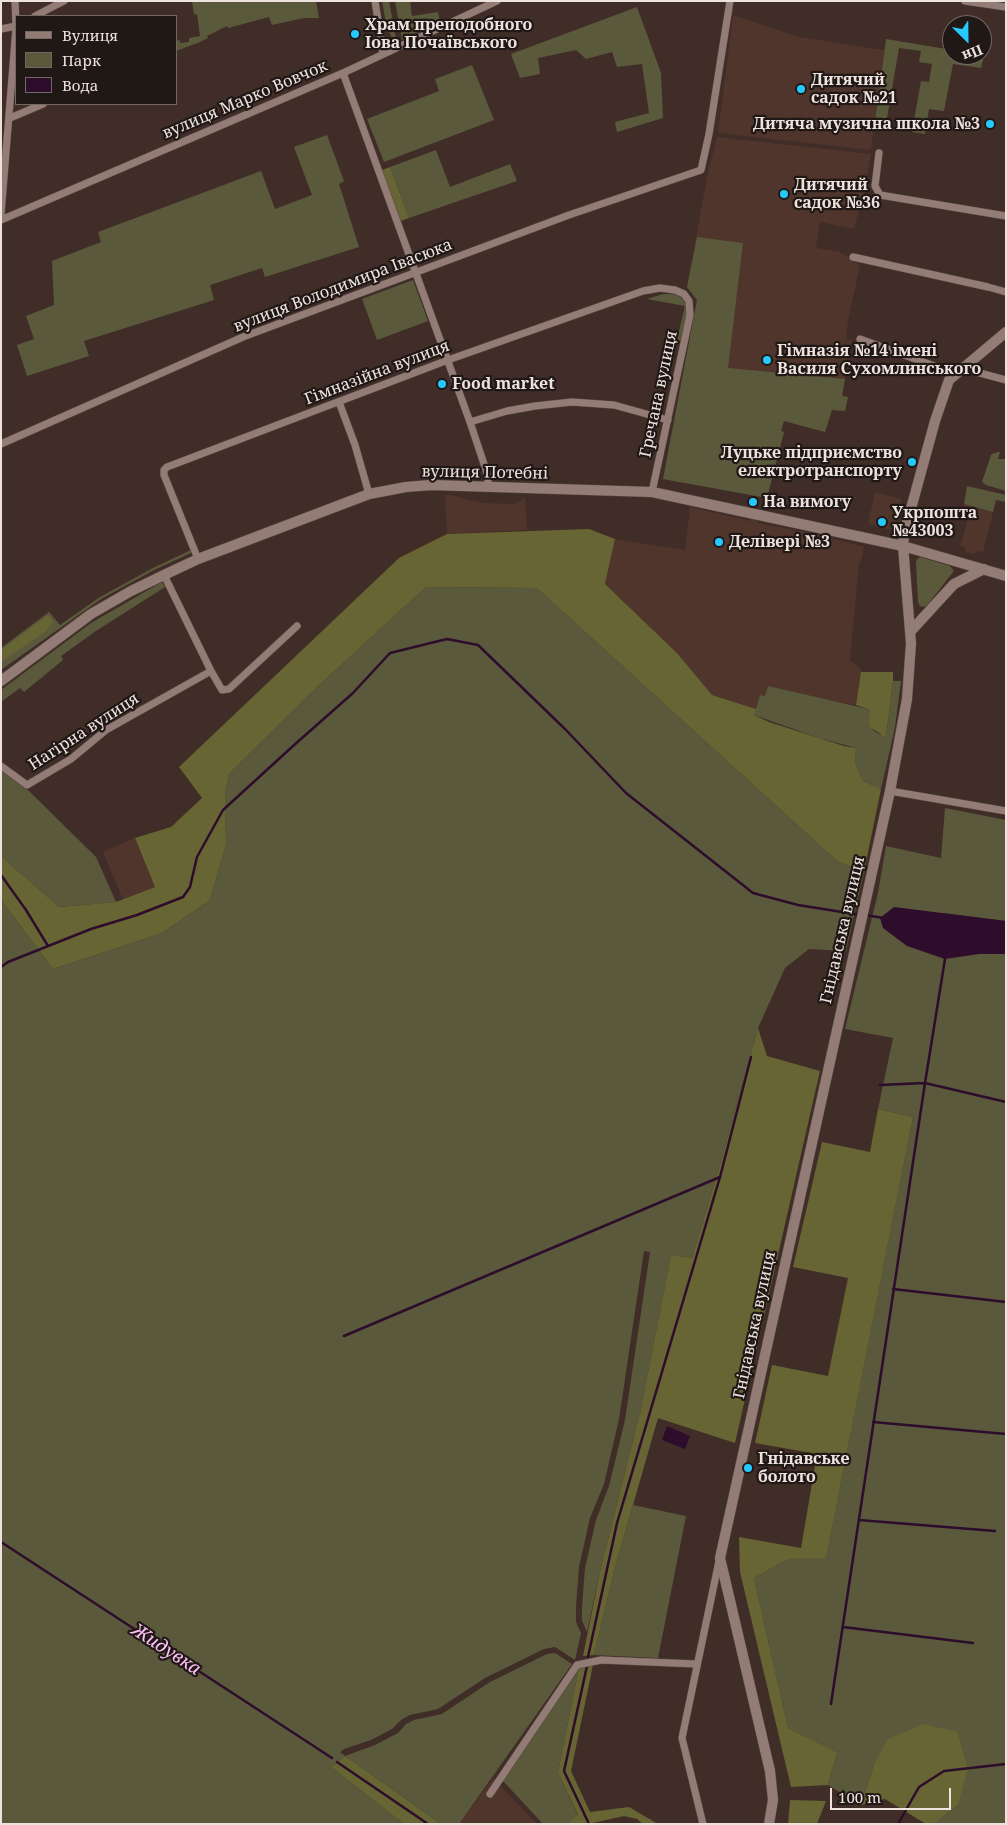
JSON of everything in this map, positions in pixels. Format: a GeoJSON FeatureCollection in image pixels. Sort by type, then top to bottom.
{"type":"FeatureCollection","features":[{"type":"Feature","properties":{"kind":"main road","name":"Гнідавська вулиця"},"geometry":{"type":"LineString","coordinates":[[769,1824],[773,1800],[770,1771],[720,1558],[853,951],[890,791],[907,699],[910,632],[903,546],[904,534],[949,380],[1006,332]]}},
{"type":"Feature","properties":{"kind":"main road","name":"вулиця Потебні"},"geometry":{"type":"LineString","coordinates":[[1,681],[91,614],[164,575],[198,559],[369,494],[406,487],[431,485],[652,492],[903,546],[1006,576]]}},
{"type":"Feature","properties":{"kind":"main road"},"geometry":{"type":"LineString","coordinates":[[910,632],[954,584],[984,569]]}},
{"type":"Feature","properties":{"kind":"street"},"geometry":{"type":"LineString","coordinates":[[14,1],[15,15]]}},
{"type":"Feature","properties":{"kind":"street"},"geometry":{"type":"LineString","coordinates":[[37,15],[64,1]]}},
{"type":"Feature","properties":{"kind":"street"},"geometry":{"type":"LineString","coordinates":[[374,1],[384,53]]}},
{"type":"Feature","properties":{"kind":"street","name":"вулиця Марко Вовчок"},"geometry":{"type":"LineString","coordinates":[[1,220],[343,73],[497,1]]}},
{"type":"Feature","properties":{"kind":"street","name":"вулиця Володимира Івасюка"},"geometry":{"type":"LineString","coordinates":[[1,444],[243,338],[569,216],[702,170],[730,1]]}},
{"type":"Feature","properties":{"kind":"street"},"geometry":{"type":"LineString","coordinates":[[965,1],[1006,7]]}},
{"type":"Feature","properties":{"kind":"street"},"geometry":{"type":"LineString","coordinates":[[1,29],[15,26]]}},
{"type":"Feature","properties":{"kind":"street"},"geometry":{"type":"LineString","coordinates":[[1,214],[15,41]]}},
{"type":"Feature","properties":{"kind":"street"},"geometry":{"type":"LineString","coordinates":[[343,73],[470,422],[488,476],[488,487]]}},
{"type":"Feature","properties":{"kind":"street"},"geometry":{"type":"LineString","coordinates":[[10,118],[41,105]]}},
{"type":"Feature","properties":{"kind":"street"},"geometry":{"type":"LineString","coordinates":[[879,152],[875,186],[880,195],[1006,216]]}},
{"type":"Feature","properties":{"kind":"street"},"geometry":{"type":"LineString","coordinates":[[853,257],[1006,292]]}},
{"type":"Feature","properties":{"kind":"street","name":"Гімназійна вулиця"},"geometry":{"type":"LineString","coordinates":[[198,559],[164,474],[164,470],[167,467],[448,360],[643,291],[660,288],[675,290],[684,294],[689,301]]}},
{"type":"Feature","properties":{"kind":"street","name":"Гречана вулиця"},"geometry":{"type":"LineString","coordinates":[[652,492],[690,315],[689,301]]}},
{"type":"Feature","properties":{"kind":"street"},"geometry":{"type":"LineString","coordinates":[[860,339],[940,368],[962,368],[1006,380]]}},
{"type":"Feature","properties":{"kind":"street"},"geometry":{"type":"LineString","coordinates":[[340,402],[369,494]]}},
{"type":"Feature","properties":{"kind":"street"},"geometry":{"type":"LineString","coordinates":[[470,422],[535,406],[572,402],[614,405],[668,420]]}},
{"type":"Feature","properties":{"kind":"street"},"geometry":{"type":"LineString","coordinates":[[164,575],[220,689],[227,690],[297,626]]}},
{"type":"Feature","properties":{"kind":"street","name":"Нагірна вулиця"},"geometry":{"type":"LineString","coordinates":[[1,766],[27,786],[71,759],[106,730],[211,671]]}},
{"type":"Feature","properties":{"kind":"street"},"geometry":{"type":"LineString","coordinates":[[890,791],[1006,811]]}},
{"type":"Feature","properties":{"kind":"street","name":"Гнідавська вулиця"},"geometry":{"type":"LineString","coordinates":[[703,1824],[682,1738],[696,1664],[720,1558]]}},
{"type":"Feature","properties":{"kind":"street"},"geometry":{"type":"LineString","coordinates":[[490,1794],[577,1665],[600,1660],[696,1664]]}},
{"type":"Feature","properties":{"kind":"shaded area","name":"Дитячий садок №21"},"geometry":{"type":"Polygon","coordinates":[[[733,15],[799,37],[884,50],[871,150],[718,133],[733,15]]]}},
{"type":"Feature","properties":{"kind":"shaded area","name":"Гімназія №14 імені Василя Сухомлинського"},"geometry":{"type":"Polygon","coordinates":[[[717,137],[871,154],[854,229],[820,222],[816,248],[840,252],[860,266],[847,325],[846,339],[852,340],[842,395],[848,397],[845,411],[832,410],[825,432],[784,421],[781,431],[784,432],[767,498],[663,479],[697,300],[687,287],[707,177],[717,137]]]}},
{"type":"Feature","properties":{"kind":"shaded area"},"geometry":{"type":"Polygon","coordinates":[[[390,167],[409,218],[401,221],[382,170],[390,167]]]}},
{"type":"Feature","properties":{"kind":"shaded area"},"geometry":{"type":"Polygon","coordinates":[[[875,492],[902,499],[893,530],[868,524],[875,492]]]}},
{"type":"Feature","properties":{"kind":"shaded area"},"geometry":{"type":"Polygon","coordinates":[[[445,494],[482,503],[515,504],[525,498],[527,530],[447,534],[445,494]]]}},
{"type":"Feature","properties":{"kind":"shaded area"},"geometry":{"type":"Polygon","coordinates":[[[964,504],[993,512],[983,552],[977,551],[975,554],[965,552],[965,547],[960,546],[968,520],[961,518],[964,504]]]}},
{"type":"Feature","properties":{"kind":"shaded area"},"geometry":{"type":"Polygon","coordinates":[[[690,507],[750,521],[751,518],[758,520],[757,523],[816,534],[864,547],[861,561],[859,562],[850,660],[862,670],[856,705],[823,700],[768,686],[765,696],[760,695],[756,709],[712,695],[677,653],[605,584],[615,539],[685,550],[690,507]]]}},
{"type":"Feature","properties":{"kind":"shaded area"},"geometry":{"type":"Polygon","coordinates":[[[589,529],[615,539],[605,584],[677,653],[712,695],[756,709],[754,715],[769,722],[844,746],[856,748],[855,763],[863,781],[881,789],[864,872],[837,861],[537,588],[426,587],[317,687],[229,774],[225,794],[226,844],[210,900],[162,933],[53,969],[1,900],[1,856],[59,907],[116,902],[155,887],[135,838],[171,827],[202,798],[179,767],[399,558],[447,534],[589,529]]]}},
{"type":"Feature","properties":{"kind":"shaded area"},"geometry":{"type":"Polygon","coordinates":[[[47,616],[50,616],[53,622],[46,631],[1,662],[1,650],[47,616]]]}},
{"type":"Feature","properties":{"kind":"shaded area"},"geometry":{"type":"Polygon","coordinates":[[[861,672],[893,672],[886,737],[869,727],[870,710],[856,705],[861,672]]]}},
{"type":"Feature","properties":{"kind":"shaded area"},"geometry":{"type":"Polygon","coordinates":[[[135,838],[155,887],[123,900],[103,852],[135,838]]]}},
{"type":"Feature","properties":{"kind":"shaded area"},"geometry":{"type":"Polygon","coordinates":[[[758,1028],[767,1056],[820,1071],[735,1443],[658,1418],[614,1571],[594,1655],[583,1656],[601,1567],[640,1413],[671,1255],[692,1258],[758,1028]]]}},
{"type":"Feature","properties":{"kind":"shaded area"},"geometry":{"type":"Polygon","coordinates":[[[878,1109],[913,1117],[826,1558],[788,1559],[754,1578],[788,1728],[837,1752],[828,1785],[791,1787],[740,1572],[739,1537],[801,1548],[817,1454],[755,1443],[772,1365],[828,1376],[848,1278],[793,1267],[822,1142],[870,1152],[878,1109]]]}},
{"type":"Feature","properties":{"kind":"shaded area"},"geometry":{"type":"Polygon","coordinates":[[[593,1665],[571,1771],[590,1812],[629,1807],[658,1824],[643,1824],[637,1819],[624,1816],[588,1824],[568,1824],[578,1815],[558,1772],[579,1668],[593,1665]]]}},
{"type":"Feature","properties":{"kind":"shaded area"},"geometry":{"type":"Polygon","coordinates":[[[924,1724],[957,1732],[968,1768],[958,1805],[934,1824],[926,1824],[885,1799],[861,1805],[874,1764],[888,1739],[924,1724]]]}},
{"type":"Feature","properties":{"kind":"shaded area"},"geometry":{"type":"Polygon","coordinates":[[[345,1756],[441,1824],[404,1824],[331,1767],[345,1756]]]}},
{"type":"Feature","properties":{"kind":"shaded area"},"geometry":{"type":"Polygon","coordinates":[[[493,1778],[537,1824],[459,1824],[493,1778]]]}},
{"type":"Feature","properties":{"kind":"shaded area"},"geometry":{"type":"Polygon","coordinates":[[[790,1800],[826,1801],[817,1824],[788,1824],[790,1800]]]}},
{"type":"Feature","properties":{"kind":"green space"},"geometry":{"type":"Polygon","coordinates":[[[192,1],[316,1],[319,18],[304,18],[272,25],[269,17],[228,28],[227,26],[207,36],[208,38],[200,42],[178,50],[178,40],[180,40],[180,43],[189,42],[189,38],[200,36],[197,14],[194,15],[192,1]]]}},
{"type":"Feature","properties":{"kind":"green space"},"geometry":{"type":"Polygon","coordinates":[[[382,1],[389,1],[396,38],[392,37],[387,29],[382,1]]]}},
{"type":"Feature","properties":{"kind":"green space"},"geometry":{"type":"Polygon","coordinates":[[[395,1],[410,1],[412,16],[438,12],[440,22],[402,40],[395,1]]]}},
{"type":"Feature","properties":{"kind":"green space"},"geometry":{"type":"Polygon","coordinates":[[[637,7],[661,73],[663,118],[617,132],[615,122],[649,113],[642,64],[617,67],[612,52],[586,59],[576,50],[538,58],[540,74],[520,78],[511,54],[637,7]]]}},
{"type":"Feature","properties":{"kind":"green space"},"geometry":{"type":"Polygon","coordinates":[[[886,39],[942,48],[942,65],[953,65],[944,111],[929,109],[925,134],[912,132],[921,81],[929,82],[932,64],[919,62],[921,51],[899,48],[885,130],[874,128],[886,39]]]}},
{"type":"Feature","properties":{"kind":"green space"},"geometry":{"type":"Polygon","coordinates":[[[472,65],[494,120],[384,162],[367,119],[439,91],[435,79],[472,65]]]}},
{"type":"Feature","properties":{"kind":"green space"},"geometry":{"type":"Polygon","coordinates":[[[960,65],[982,65],[981,68],[960,65]]]}},
{"type":"Feature","properties":{"kind":"green space"},"geometry":{"type":"Polygon","coordinates":[[[327,135],[344,181],[339,184],[359,247],[265,277],[262,268],[210,285],[214,300],[84,341],[89,356],[27,376],[17,345],[34,339],[26,316],[54,305],[52,261],[101,242],[98,232],[261,171],[275,209],[312,195],[294,147],[327,135]]]}},
{"type":"Feature","properties":{"kind":"green space"},"geometry":{"type":"Polygon","coordinates":[[[436,150],[450,187],[510,164],[517,181],[409,218],[390,167],[436,150]]]}},
{"type":"Feature","properties":{"kind":"green space"},"geometry":{"type":"Polygon","coordinates":[[[697,237],[743,243],[728,368],[845,379],[842,396],[848,397],[845,411],[832,410],[825,432],[784,421],[781,431],[784,432],[767,498],[663,479],[697,300],[687,287],[697,237]]]}},
{"type":"Feature","properties":{"kind":"green space"},"geometry":{"type":"Polygon","coordinates":[[[413,280],[428,321],[377,340],[362,299],[413,280]]]}},
{"type":"Feature","properties":{"kind":"green space"},"geometry":{"type":"Polygon","coordinates":[[[663,294],[674,294],[682,298],[686,304],[688,315],[679,345],[676,344],[685,306],[647,299],[663,294]]]}},
{"type":"Feature","properties":{"kind":"green space"},"geometry":{"type":"Polygon","coordinates":[[[1000,452],[998,459],[1006,459],[1006,491],[982,482],[991,455],[1000,452]]]}},
{"type":"Feature","properties":{"kind":"green space"},"geometry":{"type":"Polygon","coordinates":[[[967,486],[1006,495],[1006,502],[996,500],[993,512],[964,504],[967,486]]]}},
{"type":"Feature","properties":{"kind":"green space"},"geometry":{"type":"Polygon","coordinates":[[[191,550],[191,553],[154,570],[101,599],[1,670],[1,648],[49,612],[60,625],[100,597],[191,550]]]}},
{"type":"Feature","properties":{"kind":"green space"},"geometry":{"type":"Polygon","coordinates":[[[920,557],[950,566],[954,571],[924,607],[920,606],[918,602],[916,563],[920,557]]]}},
{"type":"Feature","properties":{"kind":"green space"},"geometry":{"type":"Polygon","coordinates":[[[162,582],[165,587],[61,656],[63,660],[24,692],[20,688],[1,702],[1,690],[91,623],[162,582]]]}},
{"type":"Feature","properties":{"kind":"green space"},"geometry":{"type":"Polygon","coordinates":[[[426,587],[537,588],[837,861],[864,872],[846,951],[809,949],[785,968],[758,1028],[692,1258],[671,1255],[640,1413],[601,1567],[587,1632],[582,1620],[585,1568],[596,1520],[609,1486],[625,1420],[650,1252],[644,1251],[619,1419],[604,1484],[590,1518],[579,1567],[576,1622],[581,1633],[575,1660],[555,1647],[544,1649],[485,1678],[438,1709],[410,1715],[401,1720],[392,1729],[371,1740],[344,1749],[340,1752],[345,1756],[331,1767],[404,1824],[1,1824],[1,900],[53,969],[162,933],[210,900],[226,844],[225,794],[229,774],[317,687],[426,587]]]}},
{"type":"Feature","properties":{"kind":"green space"},"geometry":{"type":"Polygon","coordinates":[[[893,681],[901,681],[895,727],[881,789],[863,781],[855,763],[856,748],[819,738],[754,715],[760,695],[765,696],[768,686],[868,709],[870,710],[869,727],[886,737],[893,681]]]}},
{"type":"Feature","properties":{"kind":"green space"},"geometry":{"type":"Polygon","coordinates":[[[1,771],[29,791],[96,857],[116,902],[59,907],[1,856],[1,771]]]}},
{"type":"Feature","properties":{"kind":"green space"},"geometry":{"type":"Polygon","coordinates":[[[945,808],[1006,820],[1006,921],[943,913],[979,954],[1006,954],[1006,1824],[934,1824],[958,1805],[874,1764],[861,1805],[828,1785],[837,1752],[788,1728],[754,1578],[788,1559],[826,1557],[913,1117],[878,1109],[893,1038],[845,1029],[878,893],[886,846],[941,858],[945,808]]]}},
{"type":"Feature","properties":{"kind":"green space"},"geometry":{"type":"Polygon","coordinates":[[[633,1505],[686,1516],[658,1658],[594,1655],[614,1571],[633,1505]]]}},
{"type":"Feature","properties":{"kind":"green space"},"geometry":{"type":"Polygon","coordinates":[[[555,1653],[572,1664],[459,1824],[441,1824],[345,1756],[375,1745],[398,1733],[406,1724],[414,1720],[442,1714],[490,1682],[547,1654],[555,1653]]]}},
{"type":"Feature","properties":{"kind":"green space"},"geometry":{"type":"Polygon","coordinates":[[[579,1668],[558,1772],[578,1816],[568,1824],[543,1824],[503,1781],[579,1668]]]}},
{"type":"Feature","properties":{"kind":"water"},"geometry":{"type":"Polygon","coordinates":[[[894,907],[1006,921],[1006,954],[979,954],[945,959],[907,946],[883,928],[880,918],[894,907]]]}},
{"type":"Feature","properties":{"kind":"water"},"geometry":{"type":"Polygon","coordinates":[[[667,1426],[690,1436],[685,1449],[662,1440],[667,1426]]]}},
{"type":"Feature","properties":{"kind":"waterway"},"geometry":{"type":"LineString","coordinates":[[1,967],[8,962],[91,929],[137,915],[183,897],[190,887],[197,857],[223,810],[353,693],[390,653],[447,639],[478,645],[565,729],[626,793],[753,893],[798,905],[861,915]]}},
{"type":"Feature","properties":{"kind":"waterway","name":"Жидувка"},"geometry":{"type":"LineString","coordinates":[[1,875],[26,910],[48,946]]}},
{"type":"Feature","properties":{"kind":"waterway"},"geometry":{"type":"LineString","coordinates":[[866,915],[883,918]]}},
{"type":"Feature","properties":{"kind":"waterway"},"geometry":{"type":"LineString","coordinates":[[831,1704],[945,959]]}},
{"type":"Feature","properties":{"kind":"waterway"},"geometry":{"type":"LineString","coordinates":[[588,1657],[617,1523],[720,1177],[751,1057]]}},
{"type":"Feature","properties":{"kind":"waterway"},"geometry":{"type":"LineString","coordinates":[[880,1085],[925,1083],[1006,1102]]}},
{"type":"Feature","properties":{"kind":"waterway"},"geometry":{"type":"LineString","coordinates":[[344,1336],[720,1177]]}},
{"type":"Feature","properties":{"kind":"waterway"},"geometry":{"type":"LineString","coordinates":[[893,1289],[1006,1302]]}},
{"type":"Feature","properties":{"kind":"waterway"},"geometry":{"type":"LineString","coordinates":[[873,1422],[1006,1434]]}},
{"type":"Feature","properties":{"kind":"waterway"},"geometry":{"type":"LineString","coordinates":[[859,1520],[995,1531]]}},
{"type":"Feature","properties":{"kind":"waterway","name":"Жидувка"},"geometry":{"type":"LineString","coordinates":[[1,1542],[332,1758]]}},
{"type":"Feature","properties":{"kind":"waterway"},"geometry":{"type":"LineString","coordinates":[[843,1627],[973,1643]]}},
{"type":"Feature","properties":{"kind":"waterway"},"geometry":{"type":"LineString","coordinates":[[587,1666],[564,1771],[589,1824]]}},
{"type":"Feature","properties":{"kind":"waterway","name":"Жидувка"},"geometry":{"type":"LineString","coordinates":[[337,1762],[428,1824]]}},
{"type":"Feature","properties":{"kind":"waterway"},"geometry":{"type":"LineString","coordinates":[[898,1824],[919,1787],[944,1771],[1006,1764]]}},
{"type":"Feature","properties":{"kind":"place","name":"Храм преподобного Іова Почаївського"},"geometry":{"type":"Point","coordinates":[355,34]}},
{"type":"Feature","properties":{"kind":"place","name":"Дитячий садок №21"},"geometry":{"type":"Point","coordinates":[801,89]}},
{"type":"Feature","properties":{"kind":"place","name":"Дитяча музична школа №3"},"geometry":{"type":"Point","coordinates":[990,124]}},
{"type":"Feature","properties":{"kind":"place","name":"Дитячий садок №36"},"geometry":{"type":"Point","coordinates":[784,194]}},
{"type":"Feature","properties":{"kind":"place","name":"Гімназія №14 імені Василя Сухомлинського"},"geometry":{"type":"Point","coordinates":[767,360]}},
{"type":"Feature","properties":{"kind":"place","name":"Food market"},"geometry":{"type":"Point","coordinates":[442,384]}},
{"type":"Feature","properties":{"kind":"place","name":"Луцьке підприємство електротранспорту"},"geometry":{"type":"Point","coordinates":[912,462]}},
{"type":"Feature","properties":{"kind":"place","name":"На вимогу"},"geometry":{"type":"Point","coordinates":[753,502]}},
{"type":"Feature","properties":{"kind":"place","name":"Укрпошта №43003"},"geometry":{"type":"Point","coordinates":[882,522]}},
{"type":"Feature","properties":{"kind":"place","name":"Делівері №3"},"geometry":{"type":"Point","coordinates":[719,542]}},
{"type":"Feature","properties":{"kind":"place","name":"Гнідавське болото"},"geometry":{"type":"Point","coordinates":[748,1468]}}]}
